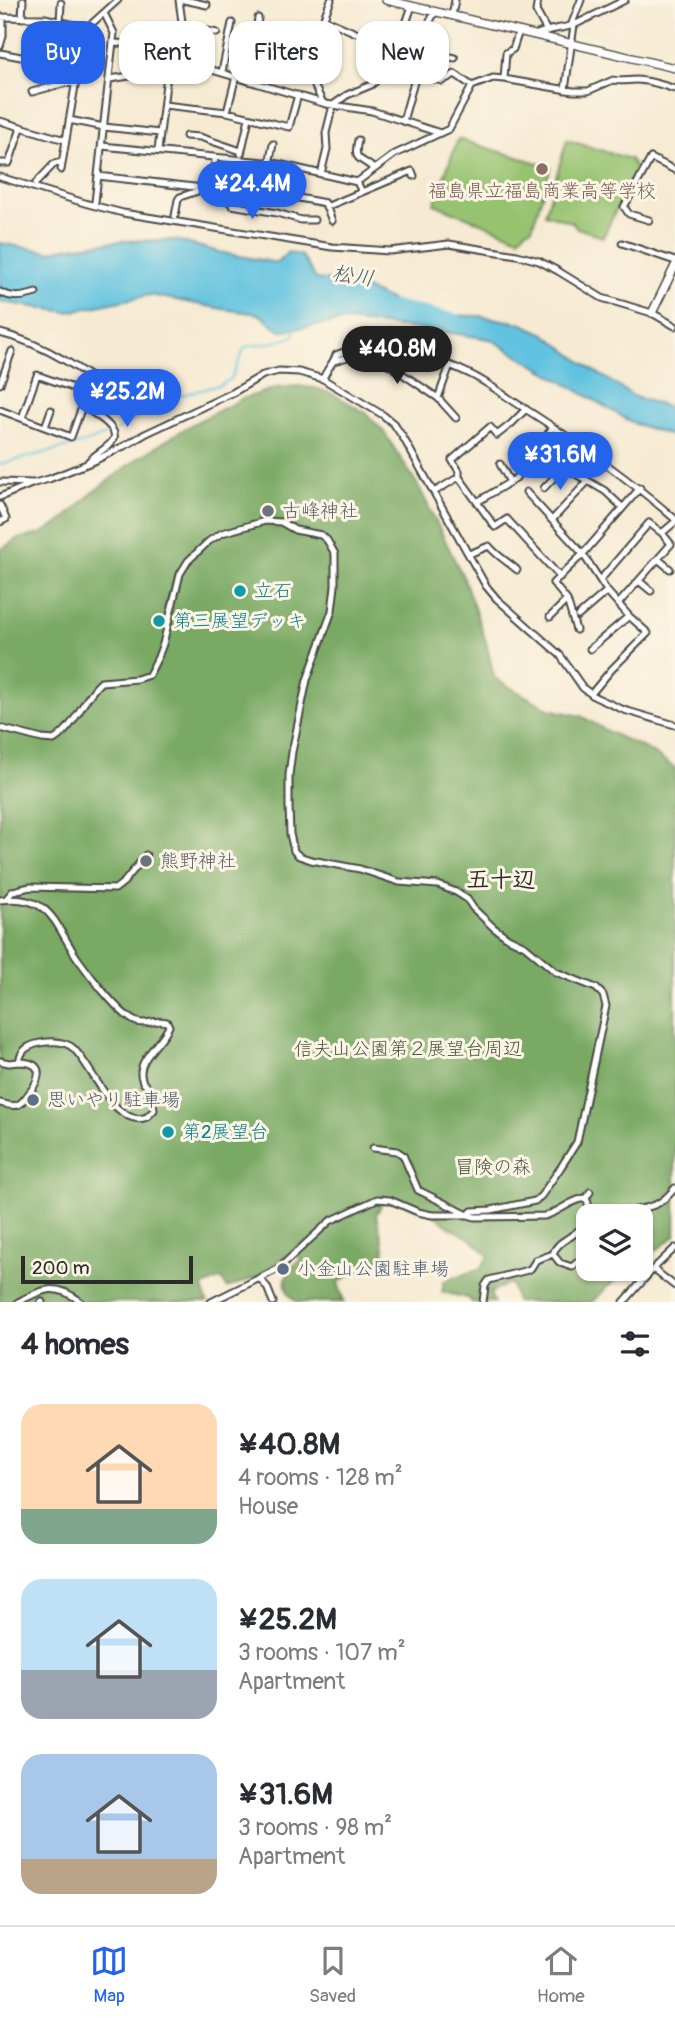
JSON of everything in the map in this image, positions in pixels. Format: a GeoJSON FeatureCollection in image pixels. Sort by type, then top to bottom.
{"type":"FeatureCollection","features":[{"type":"Feature","properties":{"kind":"street"},"geometry":{"type":"LineString","coordinates":[[22,18],[23,0]]}},
{"type":"Feature","properties":{"kind":"street"},"geometry":{"type":"LineString","coordinates":[[95,21],[118,0]]}},
{"type":"Feature","properties":{"kind":"street"},"geometry":{"type":"LineString","coordinates":[[208,5],[182,0],[183,29],[217,33]]}},
{"type":"Feature","properties":{"kind":"street"},"geometry":{"type":"LineString","coordinates":[[331,0],[324,19],[356,33]]}},
{"type":"Feature","properties":{"kind":"street"},"geometry":{"type":"LineString","coordinates":[[386,0],[675,68]]}},
{"type":"Feature","properties":{"kind":"street"},"geometry":{"type":"LineString","coordinates":[[452,16],[455,0]]}},
{"type":"Feature","properties":{"kind":"street"},"geometry":{"type":"LineString","coordinates":[[538,0],[536,11],[547,31]]}},
{"type":"Feature","properties":{"kind":"street"},"geometry":{"type":"LineString","coordinates":[[565,90],[573,26],[581,0]]}},
{"type":"Feature","properties":{"kind":"street"},"geometry":{"type":"LineString","coordinates":[[535,35],[573,26],[625,0]]}},
{"type":"Feature","properties":{"kind":"street"},"geometry":{"type":"LineString","coordinates":[[60,21],[61,3]]}},
{"type":"Feature","properties":{"kind":"street"},"geometry":{"type":"LineString","coordinates":[[407,21],[412,6]]}},
{"type":"Feature","properties":{"kind":"street"},"geometry":{"type":"LineString","coordinates":[[430,21],[435,12]]}},
{"type":"Feature","properties":{"kind":"street"},"geometry":{"type":"LineString","coordinates":[[95,202],[114,33],[104,13]]}},
{"type":"Feature","properties":{"kind":"street"},"geometry":{"type":"LineString","coordinates":[[0,46],[3,36],[1,17],[45,18],[56,21]]}},
{"type":"Feature","properties":{"kind":"street"},"geometry":{"type":"LineString","coordinates":[[504,79],[506,53],[513,49],[519,32]]}},
{"type":"Feature","properties":{"kind":"street"},"geometry":{"type":"LineString","coordinates":[[222,72],[229,38]]}},
{"type":"Feature","properties":{"kind":"street"},"geometry":{"type":"LineString","coordinates":[[113,43],[119,43]]}},
{"type":"Feature","properties":{"kind":"street"},"geometry":{"type":"LineString","coordinates":[[0,53],[21,57]]}},
{"type":"Feature","properties":{"kind":"street"},"geometry":{"type":"LineString","coordinates":[[449,57],[454,58]]}},
{"type":"Feature","properties":{"kind":"street"},"geometry":{"type":"LineString","coordinates":[[215,70],[229,74]]}},
{"type":"Feature","properties":{"kind":"street"},"geometry":{"type":"LineString","coordinates":[[449,77],[455,74],[472,86]]}},
{"type":"Feature","properties":{"kind":"street"},"geometry":{"type":"LineString","coordinates":[[110,79],[119,78]]}},
{"type":"Feature","properties":{"kind":"street"},"geometry":{"type":"LineString","coordinates":[[102,146],[269,163],[357,182],[408,147],[449,129],[472,86],[493,78],[565,90],[588,91],[613,80],[650,81],[675,89]]}},
{"type":"Feature","properties":{"kind":"street"},"geometry":{"type":"LineString","coordinates":[[32,92],[61,84]]}},
{"type":"Feature","properties":{"kind":"street"},"geometry":{"type":"LineString","coordinates":[[61,170],[76,84]]}},
{"type":"Feature","properties":{"kind":"street"},"geometry":{"type":"LineString","coordinates":[[158,151],[166,84]]}},
{"type":"Feature","properties":{"kind":"street"},"geometry":{"type":"LineString","coordinates":[[227,112],[234,84]]}},
{"type":"Feature","properties":{"kind":"street"},"geometry":{"type":"LineString","coordinates":[[262,84],[323,103],[372,111],[440,133]]}},
{"type":"Feature","properties":{"kind":"street"},"geometry":{"type":"LineString","coordinates":[[320,174],[327,149],[326,133],[333,105],[371,84]]}},
{"type":"Feature","properties":{"kind":"street"},"geometry":{"type":"LineString","coordinates":[[403,121],[413,84]]}},
{"type":"Feature","properties":{"kind":"street"},"geometry":{"type":"LineString","coordinates":[[315,87],[323,103]]}},
{"type":"Feature","properties":{"kind":"street"},"geometry":{"type":"LineString","coordinates":[[164,104],[227,112],[289,127],[298,95]]}},
{"type":"Feature","properties":{"kind":"street"},"geometry":{"type":"LineString","coordinates":[[240,160],[249,117]]}},
{"type":"Feature","properties":{"kind":"street"},"geometry":{"type":"LineString","coordinates":[[69,120],[160,133]]}},
{"type":"Feature","properties":{"kind":"street"},"geometry":{"type":"LineString","coordinates":[[0,121],[65,140]]}},
{"type":"Feature","properties":{"kind":"street"},"geometry":{"type":"LineString","coordinates":[[0,163],[9,163],[21,128]]}},
{"type":"Feature","properties":{"kind":"street"},"geometry":{"type":"LineString","coordinates":[[186,136],[200,137],[242,151]]}},
{"type":"Feature","properties":{"kind":"street"},"geometry":{"type":"LineString","coordinates":[[358,140],[355,154],[357,158],[374,169]]}},
{"type":"Feature","properties":{"kind":"street"},"geometry":{"type":"LineString","coordinates":[[264,191],[273,144]]}},
{"type":"Feature","properties":{"kind":"street"},"geometry":{"type":"LineString","coordinates":[[214,185],[215,158]]}},
{"type":"Feature","properties":{"kind":"street"},"geometry":{"type":"LineString","coordinates":[[649,220],[629,214],[624,207],[651,158],[675,170]]}},
{"type":"Feature","properties":{"kind":"street"},"geometry":{"type":"LineString","coordinates":[[36,183],[54,164],[62,162]]}},
{"type":"Feature","properties":{"kind":"street"},"geometry":{"type":"LineString","coordinates":[[326,207],[412,171],[414,176]]}},
{"type":"Feature","properties":{"kind":"street"},"geometry":{"type":"LineString","coordinates":[[98,176],[204,188]]}},
{"type":"Feature","properties":{"kind":"street"},"geometry":{"type":"LineString","coordinates":[[0,177],[123,213],[332,247],[390,251],[449,244],[497,250],[540,261],[602,298],[652,313],[675,326]]}},
{"type":"Feature","properties":{"kind":"street"},"geometry":{"type":"LineString","coordinates":[[357,182],[362,192]]}},
{"type":"Feature","properties":{"kind":"street"},"geometry":{"type":"LineString","coordinates":[[175,216],[180,197],[221,183],[325,203],[332,221]]}},
{"type":"Feature","properties":{"kind":"street"},"geometry":{"type":"LineString","coordinates":[[233,186],[229,201],[232,205],[301,220],[314,220]]}},
{"type":"Feature","properties":{"kind":"street"},"geometry":{"type":"LineString","coordinates":[[622,243],[675,263],[652,313]]}},
{"type":"Feature","properties":{"kind":"street"},"geometry":{"type":"LineString","coordinates":[[0,292],[18,297],[36,293]]}},
{"type":"Feature","properties":{"kind":"street"},"geometry":{"type":"LineString","coordinates":[[0,333],[62,358],[135,409]]}},
{"type":"Feature","properties":{"kind":"street"},"geometry":{"type":"LineString","coordinates":[[323,379],[335,355],[375,349],[403,351],[473,375],[640,488],[675,520],[662,533]]}},
{"type":"Feature","properties":{"kind":"street"},"geometry":{"type":"LineString","coordinates":[[0,384],[12,351]]}},
{"type":"Feature","properties":{"kind":"street"},"geometry":{"type":"LineString","coordinates":[[334,361],[351,356],[376,356],[438,398],[456,418]]}},
{"type":"Feature","properties":{"kind":"street"},"geometry":{"type":"LineString","coordinates":[[438,398],[450,365]]}},
{"type":"Feature","properties":{"kind":"street"},"geometry":{"type":"LineString","coordinates":[[0,497],[94,461],[234,393],[263,375],[289,371],[323,379],[370,406],[394,424],[486,586],[559,655],[583,688],[603,702],[675,725]]}},
{"type":"Feature","properties":{"kind":"street"},"geometry":{"type":"LineString","coordinates":[[0,410],[71,436],[87,393],[37,375],[22,418]]}},
{"type":"Feature","properties":{"kind":"street"},"geometry":{"type":"LineString","coordinates":[[82,407],[92,411],[114,430],[115,435],[112,442],[88,462]]}},
{"type":"Feature","properties":{"kind":"street"},"geometry":{"type":"LineString","coordinates":[[45,427],[51,410]]}},
{"type":"Feature","properties":{"kind":"street"},"geometry":{"type":"LineString","coordinates":[[526,410],[497,435],[490,427],[452,460],[459,471],[459,477],[495,527],[507,519],[560,577]]}},
{"type":"Feature","properties":{"kind":"street"},"geometry":{"type":"LineString","coordinates":[[511,424],[517,432]]}},
{"type":"Feature","properties":{"kind":"street"},"geometry":{"type":"LineString","coordinates":[[477,502],[515,479],[553,427]]}},
{"type":"Feature","properties":{"kind":"street"},"geometry":{"type":"LineString","coordinates":[[540,446],[564,467],[605,491],[622,507]]}},
{"type":"Feature","properties":{"kind":"street"},"geometry":{"type":"LineString","coordinates":[[500,464],[510,482]]}},
{"type":"Feature","properties":{"kind":"street"},"geometry":{"type":"LineString","coordinates":[[544,488],[564,467]]}},
{"type":"Feature","properties":{"kind":"street"},"geometry":{"type":"LineString","coordinates":[[434,492],[459,477]]}},
{"type":"Feature","properties":{"kind":"street"},"geometry":{"type":"LineString","coordinates":[[0,482],[34,483]]}},
{"type":"Feature","properties":{"kind":"street"},"geometry":{"type":"LineString","coordinates":[[553,519],[587,482]]}},
{"type":"Feature","properties":{"kind":"street"},"geometry":{"type":"LineString","coordinates":[[576,630],[567,600],[554,583],[640,488]]}},
{"type":"Feature","properties":{"kind":"street"},"geometry":{"type":"LineString","coordinates":[[526,492],[583,554],[607,591],[648,633],[591,694]]}},
{"type":"Feature","properties":{"kind":"street"},"geometry":{"type":"LineString","coordinates":[[0,505],[6,519],[0,522]]}},
{"type":"Feature","properties":{"kind":"street"},"geometry":{"type":"LineString","coordinates":[[0,728],[42,740],[54,740],[69,728],[101,682],[137,679],[149,675],[163,644],[180,574],[188,561],[217,536],[271,520],[302,532],[318,533],[327,540],[335,554],[336,567],[332,611],[307,680],[289,775],[290,835],[295,853],[311,860],[456,892],[503,935],[525,946],[556,972],[596,988],[605,999],[604,1020],[581,1126],[573,1150],[541,1196],[535,1200],[468,1214],[432,1214],[413,1210],[390,1200],[377,1199],[330,1221],[285,1265],[211,1302]]}},
{"type":"Feature","properties":{"kind":"street"},"geometry":{"type":"LineString","coordinates":[[601,579],[649,523],[673,546],[619,603]]}},
{"type":"Feature","properties":{"kind":"street"},"geometry":{"type":"LineString","coordinates":[[469,554],[489,546],[496,556],[517,570]]}},
{"type":"Feature","properties":{"kind":"street"},"geometry":{"type":"LineString","coordinates":[[658,559],[670,569]]}},
{"type":"Feature","properties":{"kind":"street"},"geometry":{"type":"LineString","coordinates":[[639,581],[650,591]]}},
{"type":"Feature","properties":{"kind":"street"},"geometry":{"type":"LineString","coordinates":[[578,616],[607,591]]}},
{"type":"Feature","properties":{"kind":"street"},"geometry":{"type":"LineString","coordinates":[[550,617],[567,600]]}},
{"type":"Feature","properties":{"kind":"street"},"geometry":{"type":"LineString","coordinates":[[590,649],[629,616]]}},
{"type":"Feature","properties":{"kind":"street"},"geometry":{"type":"LineString","coordinates":[[3,899],[13,891],[30,887],[115,889],[146,855]]}},
{"type":"Feature","properties":{"kind":"street"},"geometry":{"type":"LineString","coordinates":[[3,899],[29,902],[48,911],[78,959],[134,1022],[144,1024],[162,1020],[169,1026],[151,1050],[142,1069],[141,1077],[147,1086],[154,1110],[143,1119],[131,1118],[117,1109],[70,1046],[48,1041],[35,1044],[22,1051],[19,1062]]}},
{"type":"Feature","properties":{"kind":"street"},"geometry":{"type":"LineString","coordinates":[[0,1060],[30,1063],[39,1076],[37,1083],[18,1105],[0,1103]]}},
{"type":"Feature","properties":{"kind":"street"},"geometry":{"type":"LineString","coordinates":[[373,1148],[397,1151],[403,1155],[418,1190],[475,1217],[544,1216],[554,1214],[588,1195],[589,1207],[585,1222],[577,1233],[555,1249],[553,1254],[536,1261],[528,1270],[489,1280],[485,1286],[483,1302]]}},
{"type":"Feature","properties":{"kind":"street"},"geometry":{"type":"LineString","coordinates":[[653,1207],[666,1199],[675,1188]]}},
{"type":"Feature","properties":{"kind":"street"},"geometry":{"type":"LineString","coordinates":[[675,1248],[653,1269],[675,1286]]}},
{"type":"Feature","properties":{"kind":"street"},"geometry":{"type":"LineString","coordinates":[[553,1254],[560,1263],[572,1267],[576,1264]]}},
{"type":"Feature","properties":{"kind":"street"},"geometry":{"type":"LineString","coordinates":[[260,1279],[267,1287],[273,1302]]}},
{"type":"Feature","properties":{"kind":"street"},"geometry":{"type":"LineString","coordinates":[[624,1302],[642,1281]]}},
{"type":"Feature","properties":{"kind":"street"},"geometry":{"type":"LineString","coordinates":[[18,1302],[52,1288],[69,1292],[81,1302]]}},
{"type":"Feature","properties":{"kind":"green space"},"geometry":{"type":"Polygon","coordinates":[[[458,139],[551,167],[532,228],[519,238],[434,204],[458,139]]]}},
{"type":"Feature","properties":{"kind":"green space"},"geometry":{"type":"Polygon","coordinates":[[[567,140],[630,159],[636,169],[603,237],[577,228],[572,222],[545,214],[567,140]]]}},
{"type":"Feature","properties":{"kind":"green space"},"geometry":{"type":"Polygon","coordinates":[[[297,386],[333,394],[366,413],[384,432],[419,487],[464,579],[486,642],[494,677],[549,709],[581,716],[648,750],[675,768],[675,1236],[653,1253],[653,1204],[576,1204],[576,1281],[615,1281],[593,1302],[516,1302],[509,1283],[490,1293],[494,1302],[472,1302],[468,1298],[442,1292],[444,1281],[480,1269],[489,1256],[471,1239],[434,1215],[394,1199],[382,1203],[376,1215],[385,1252],[381,1258],[338,1282],[344,1302],[298,1302],[291,1297],[286,1280],[290,1270],[301,1259],[296,1253],[286,1256],[257,1277],[227,1288],[222,1278],[203,1286],[208,1302],[0,1302],[0,550],[17,539],[40,534],[61,522],[93,492],[140,457],[192,424],[242,399],[276,388],[297,386]]]}},
{"type":"Feature","properties":{"kind":"water"},"geometry":{"type":"Polygon","coordinates":[[[175,240],[223,253],[277,263],[288,252],[302,256],[316,279],[353,283],[423,315],[480,316],[520,323],[545,334],[635,397],[675,409],[675,437],[633,423],[490,339],[346,321],[280,331],[259,314],[150,295],[68,312],[0,302],[0,243],[49,252],[122,241],[175,240]]]}},
{"type":"Feature","properties":{"kind":"waterway","name":"松川"},"geometry":{"type":"LineString","coordinates":[[393,305],[456,319]]}},
{"type":"Feature","properties":{"kind":"waterway"},"geometry":{"type":"LineString","coordinates":[[115,431],[157,404],[220,385],[231,379],[245,347],[288,339],[294,336],[294,329]]}},
{"type":"Feature","properties":{"kind":"waterway"},"geometry":{"type":"LineString","coordinates":[[0,464],[88,442],[110,433]]}},
{"type":"Feature","properties":{"kind":"place","name":"福島県立福島商業高等学校"},"geometry":{"type":"Point","coordinates":[542,169]}},
{"type":"Feature","properties":{"kind":"place","name":"古峰神社"},"geometry":{"type":"Point","coordinates":[268,511]}},
{"type":"Feature","properties":{"kind":"place","name":"立石"},"geometry":{"type":"Point","coordinates":[240,591]}},
{"type":"Feature","properties":{"kind":"place","name":"第三展望デッキ"},"geometry":{"type":"Point","coordinates":[159,621]}},
{"type":"Feature","properties":{"kind":"place","name":"熊野神社"},"geometry":{"type":"Point","coordinates":[146,861]}},
{"type":"Feature","properties":{"kind":"place","name":"思いやり駐車場"},"geometry":{"type":"Point","coordinates":[33,1100]}},
{"type":"Feature","properties":{"kind":"place","name":"第2展望台"},"geometry":{"type":"Point","coordinates":[168,1132]}},
{"type":"Feature","properties":{"kind":"place","name":"小金山公園駐車場"},"geometry":{"type":"Point","coordinates":[283,1269]}},
{"type":"Feature","properties":{"kind":"district","name":"五十辺"},"geometry":{"type":"Point","coordinates":[501,879]}},
{"type":"Feature","properties":{"kind":"park label","name":"信夫山公園第２展望台周辺"},"geometry":{"type":"Point","coordinates":[408,1049]}},
{"type":"Feature","properties":{"kind":"park label","name":"冒険の森"},"geometry":{"type":"Point","coordinates":[493,1167]}}]}
